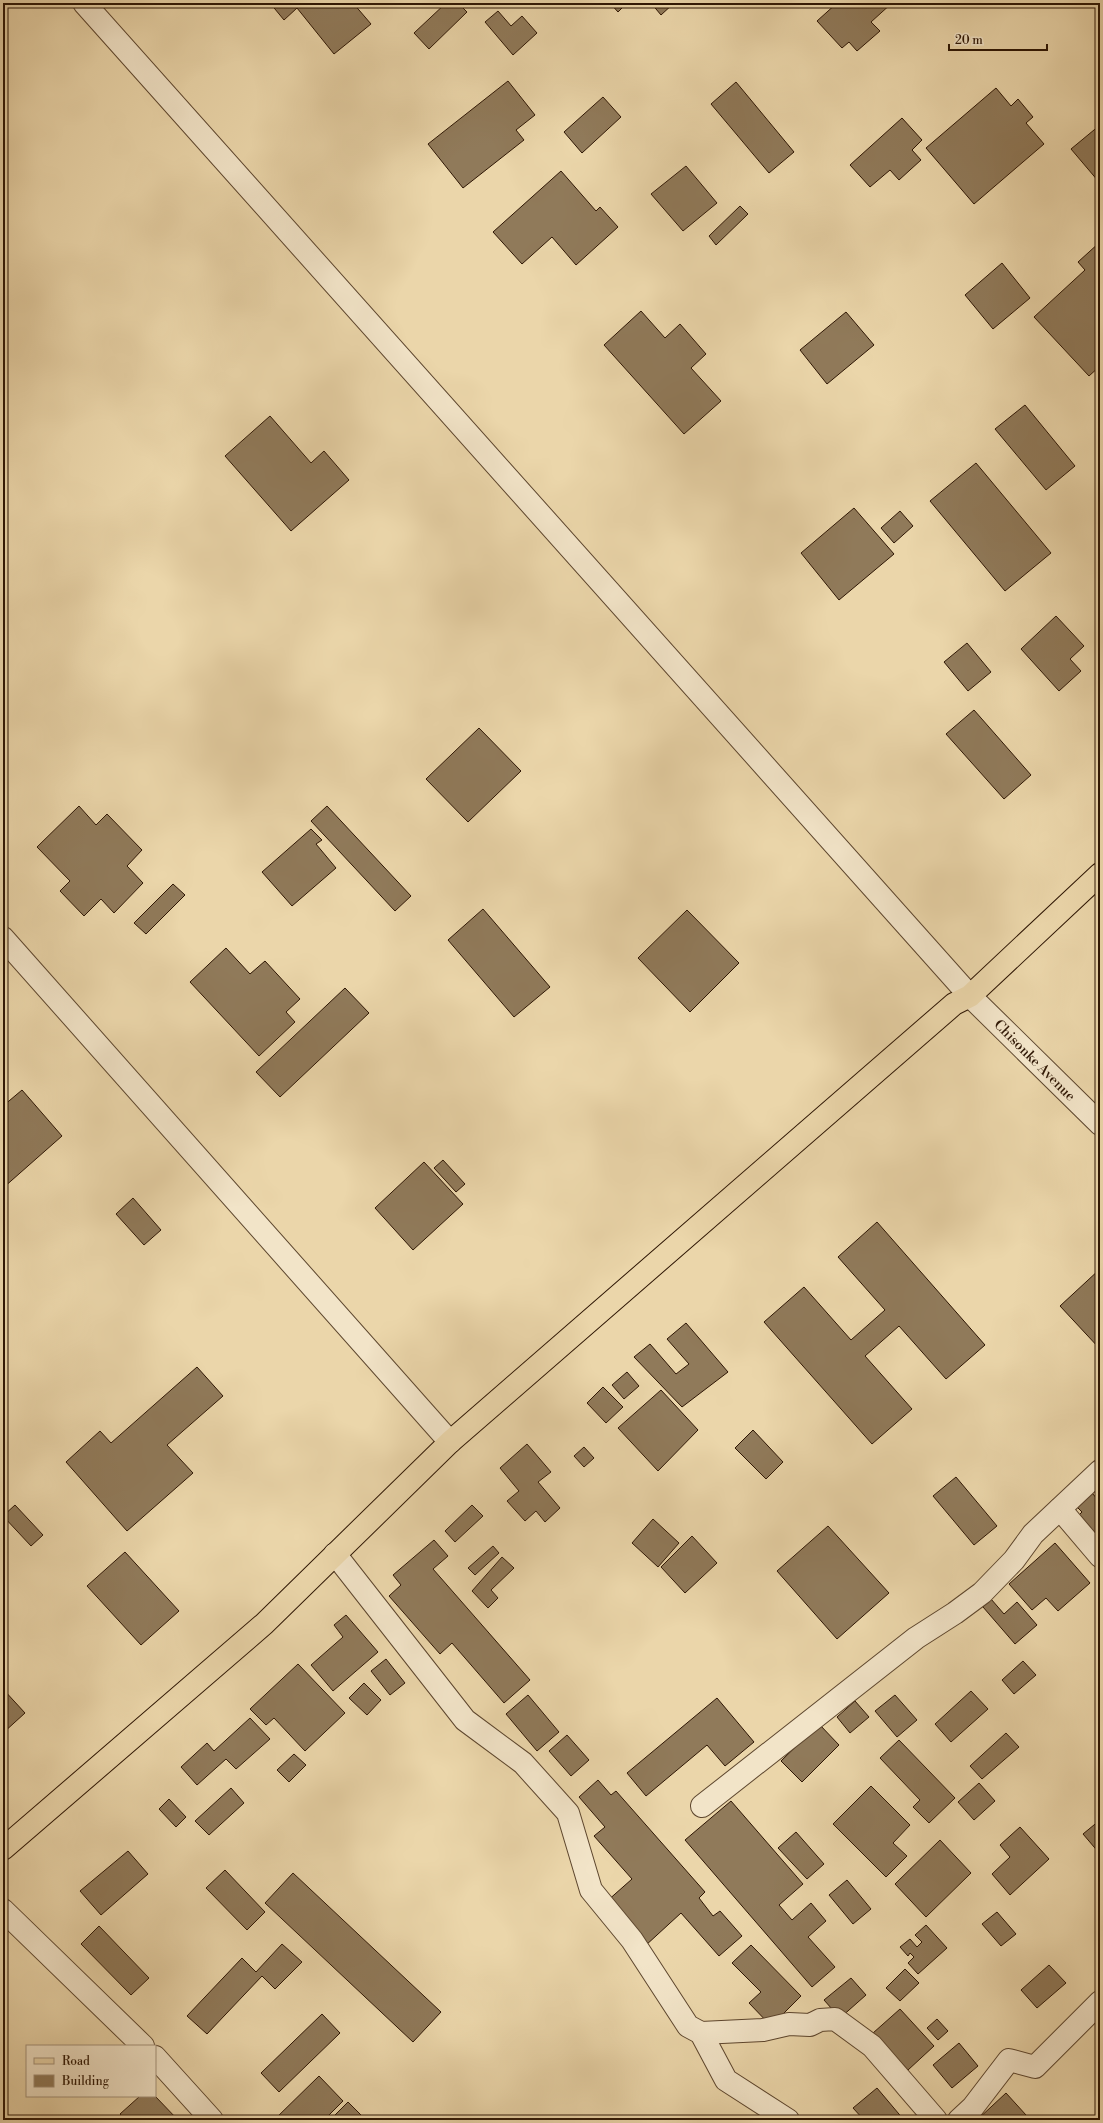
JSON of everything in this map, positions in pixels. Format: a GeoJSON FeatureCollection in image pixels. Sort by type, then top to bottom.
{"type":"FeatureCollection","features":[{"type":"Feature","properties":{"kind":"main road"},"geometry":{"type":"LineString","coordinates":[[3,1849],[264,1624],[450,1442],[954,1004],[970,996],[1100,874]]}},
{"type":"Feature","properties":{"kind":"street","name":"Chisonke Avenue"},"geometry":{"type":"LineString","coordinates":[[84,3],[970,996],[1100,1124]]}},
{"type":"Feature","properties":{"kind":"street"},"geometry":{"type":"LineString","coordinates":[[3,938],[450,1442]]}},
{"type":"Feature","properties":{"kind":"street"},"geometry":{"type":"LineString","coordinates":[[702,1806],[916,1638],[955,1613],[982,1593],[1014,1560],[1033,1534],[1100,1472]]}},
{"type":"Feature","properties":{"kind":"street"},"geometry":{"type":"LineString","coordinates":[[1060,1509],[1100,1556]]}},
{"type":"Feature","properties":{"kind":"street"},"geometry":{"type":"LineString","coordinates":[[335,1554],[465,1720],[523,1763],[568,1813],[591,1890],[632,1940],[688,2026],[701,2033],[763,2030],[789,2024],[810,2025],[820,2020],[835,2019],[872,2046],[936,2120]]}},
{"type":"Feature","properties":{"kind":"street"},"geometry":{"type":"LineString","coordinates":[[3,1910],[142,2045]]}},
{"type":"Feature","properties":{"kind":"street"},"geometry":{"type":"LineString","coordinates":[[959,2120],[974,2107],[1009,2060],[1035,2067],[1100,2002]]}},
{"type":"Feature","properties":{"kind":"street"},"geometry":{"type":"LineString","coordinates":[[701,2033],[726,2080],[788,2120]]}},
{"type":"Feature","properties":{"kind":"street"},"geometry":{"type":"LineString","coordinates":[[156,2058],[212,2120]]}},
{"type":"Feature","properties":{"kind":"building"},"geometry":{"type":"Polygon","coordinates":[[[270,3],[353,3],[371,24],[334,54],[297,8],[284,20],[270,3]]]}},
{"type":"Feature","properties":{"kind":"building"},"geometry":{"type":"Polygon","coordinates":[[[446,3],[458,3],[467,12],[429,49],[414,33],[446,3]]]}},
{"type":"Feature","properties":{"kind":"building"},"geometry":{"type":"Polygon","coordinates":[[[610,3],[627,3],[618,12],[610,3]]]}},
{"type":"Feature","properties":{"kind":"building"},"geometry":{"type":"Polygon","coordinates":[[[651,3],[674,3],[661,15],[651,3]]]}},
{"type":"Feature","properties":{"kind":"building"},"geometry":{"type":"Polygon","coordinates":[[[837,3],[892,3],[871,22],[880,31],[857,51],[849,42],[842,48],[817,21],[837,3]]]}},
{"type":"Feature","properties":{"kind":"building"},"geometry":{"type":"Polygon","coordinates":[[[498,11],[511,26],[522,16],[537,33],[513,55],[485,22],[498,11]]]}},
{"type":"Feature","properties":{"kind":"building"},"geometry":{"type":"Polygon","coordinates":[[[508,81],[535,115],[516,130],[524,140],[463,188],[428,144],[508,81]]]}},
{"type":"Feature","properties":{"kind":"building"},"geometry":{"type":"Polygon","coordinates":[[[736,82],[794,152],[769,173],[711,104],[736,82]]]}},
{"type":"Feature","properties":{"kind":"building"},"geometry":{"type":"Polygon","coordinates":[[[996,88],[1011,106],[1018,99],[1033,117],[1026,123],[1044,144],[974,204],[926,148],[996,88]]]}},
{"type":"Feature","properties":{"kind":"building"},"geometry":{"type":"Polygon","coordinates":[[[603,97],[621,117],[582,153],[564,132],[603,97]]]}},
{"type":"Feature","properties":{"kind":"building"},"geometry":{"type":"Polygon","coordinates":[[[902,118],[922,140],[912,150],[921,160],[899,180],[890,170],[870,187],[850,165],[902,118]]]}},
{"type":"Feature","properties":{"kind":"building"},"geometry":{"type":"Polygon","coordinates":[[[1100,125],[1100,182],[1099,182],[1071,149],[1100,125]]]}},
{"type":"Feature","properties":{"kind":"building"},"geometry":{"type":"Polygon","coordinates":[[[686,166],[717,203],[683,231],[651,194],[686,166]]]}},
{"type":"Feature","properties":{"kind":"building"},"geometry":{"type":"Polygon","coordinates":[[[561,171],[596,211],[600,207],[618,227],[576,265],[552,237],[522,264],[493,232],[561,171]]]}},
{"type":"Feature","properties":{"kind":"building"},"geometry":{"type":"Polygon","coordinates":[[[740,206],[748,214],[716,245],[709,236],[740,206]]]}},
{"type":"Feature","properties":{"kind":"building"},"geometry":{"type":"Polygon","coordinates":[[[1100,242],[1100,366],[1089,376],[1034,317],[1085,270],[1078,262],[1100,242]]]}},
{"type":"Feature","properties":{"kind":"building"},"geometry":{"type":"Polygon","coordinates":[[[1002,263],[1030,298],[993,329],[965,295],[1002,263]]]}},
{"type":"Feature","properties":{"kind":"building"},"geometry":{"type":"Polygon","coordinates":[[[641,311],[665,338],[680,324],[706,354],[691,368],[721,401],[684,434],[604,345],[641,311]]]}},
{"type":"Feature","properties":{"kind":"building"},"geometry":{"type":"Polygon","coordinates":[[[846,312],[874,345],[827,384],[800,350],[846,312]]]}},
{"type":"Feature","properties":{"kind":"building"},"geometry":{"type":"Polygon","coordinates":[[[1025,405],[1075,466],[1046,490],[995,429],[1025,405]]]}},
{"type":"Feature","properties":{"kind":"building"},"geometry":{"type":"Polygon","coordinates":[[[270,416],[311,463],[324,451],[349,480],[291,531],[225,456],[270,416]]]}},
{"type":"Feature","properties":{"kind":"building"},"geometry":{"type":"Polygon","coordinates":[[[976,463],[1051,553],[1005,591],[930,501],[976,463]]]}},
{"type":"Feature","properties":{"kind":"building"},"geometry":{"type":"Polygon","coordinates":[[[854,508],[894,554],[839,600],[801,553],[854,508]]]}},
{"type":"Feature","properties":{"kind":"building"},"geometry":{"type":"Polygon","coordinates":[[[900,511],[913,526],[894,543],[881,528],[900,511]]]}},
{"type":"Feature","properties":{"kind":"building"},"geometry":{"type":"Polygon","coordinates":[[[1056,616],[1084,646],[1070,659],[1081,671],[1059,691],[1021,649],[1056,616]]]}},
{"type":"Feature","properties":{"kind":"building"},"geometry":{"type":"Polygon","coordinates":[[[967,643],[991,672],[968,691],[944,662],[967,643]]]}},
{"type":"Feature","properties":{"kind":"building"},"geometry":{"type":"Polygon","coordinates":[[[974,710],[1031,775],[1004,799],[946,734],[974,710]]]}},
{"type":"Feature","properties":{"kind":"building"},"geometry":{"type":"Polygon","coordinates":[[[479,728],[521,771],[468,822],[426,779],[479,728]]]}},
{"type":"Feature","properties":{"kind":"building"},"geometry":{"type":"Polygon","coordinates":[[[79,806],[96,825],[107,814],[142,850],[127,866],[143,883],[114,913],[101,899],[84,916],[60,891],[70,881],[37,847],[79,806]]]}},
{"type":"Feature","properties":{"kind":"building"},"geometry":{"type":"Polygon","coordinates":[[[327,806],[411,896],[395,911],[311,821],[327,806]]]}},
{"type":"Feature","properties":{"kind":"building"},"geometry":{"type":"Polygon","coordinates":[[[311,829],[322,840],[316,844],[336,868],[292,906],[262,872],[311,829]]]}},
{"type":"Feature","properties":{"kind":"building"},"geometry":{"type":"Polygon","coordinates":[[[173,884],[185,895],[146,934],[134,923],[173,884]]]}},
{"type":"Feature","properties":{"kind":"building"},"geometry":{"type":"Polygon","coordinates":[[[483,909],[550,987],[514,1017],[448,940],[483,909]]]}},
{"type":"Feature","properties":{"kind":"building"},"geometry":{"type":"Polygon","coordinates":[[[687,910],[739,963],[690,1012],[638,958],[687,910]]]}},
{"type":"Feature","properties":{"kind":"building"},"geometry":{"type":"Polygon","coordinates":[[[226,948],[250,974],[265,961],[300,999],[286,1012],[295,1022],[259,1056],[190,982],[226,948]]]}},
{"type":"Feature","properties":{"kind":"building"},"geometry":{"type":"Polygon","coordinates":[[[345,988],[369,1013],[280,1097],[256,1072],[345,988]]]}},
{"type":"Feature","properties":{"kind":"building"},"geometry":{"type":"Polygon","coordinates":[[[22,1090],[62,1136],[3,1188],[3,1106],[22,1090]]]}},
{"type":"Feature","properties":{"kind":"building"},"geometry":{"type":"Polygon","coordinates":[[[443,1160],[465,1184],[456,1192],[434,1168],[443,1160]]]}},
{"type":"Feature","properties":{"kind":"building"},"geometry":{"type":"Polygon","coordinates":[[[424,1162],[463,1204],[413,1250],[375,1208],[424,1162]]]}},
{"type":"Feature","properties":{"kind":"building"},"geometry":{"type":"Polygon","coordinates":[[[133,1198],[161,1230],[144,1245],[116,1214],[133,1198]]]}},
{"type":"Feature","properties":{"kind":"building"},"geometry":{"type":"Polygon","coordinates":[[[877,1222],[985,1345],[946,1379],[899,1326],[865,1356],[912,1409],[872,1444],[764,1322],[804,1287],[851,1340],[885,1310],[838,1257],[877,1222]]]}},
{"type":"Feature","properties":{"kind":"building"},"geometry":{"type":"Polygon","coordinates":[[[1100,1269],[1100,1349],[1060,1306],[1100,1269]]]}},
{"type":"Feature","properties":{"kind":"building"},"geometry":{"type":"Polygon","coordinates":[[[686,1323],[728,1372],[682,1407],[634,1357],[650,1344],[676,1374],[689,1364],[667,1339],[686,1323]]]}},
{"type":"Feature","properties":{"kind":"building"},"geometry":{"type":"Polygon","coordinates":[[[197,1367],[223,1396],[167,1445],[193,1473],[127,1531],[66,1462],[100,1431],[111,1443],[197,1367]]]}},
{"type":"Feature","properties":{"kind":"building"},"geometry":{"type":"Polygon","coordinates":[[[627,1372],[639,1386],[624,1399],[612,1385],[627,1372]]]}},
{"type":"Feature","properties":{"kind":"building"},"geometry":{"type":"Polygon","coordinates":[[[603,1387],[623,1407],[606,1423],[587,1403],[603,1387]]]}},
{"type":"Feature","properties":{"kind":"building"},"geometry":{"type":"Polygon","coordinates":[[[661,1390],[698,1430],[658,1471],[618,1428],[661,1390]]]}},
{"type":"Feature","properties":{"kind":"building"},"geometry":{"type":"Polygon","coordinates":[[[753,1430],[783,1462],[766,1479],[735,1448],[753,1430]]]}},
{"type":"Feature","properties":{"kind":"building"},"geometry":{"type":"Polygon","coordinates":[[[527,1444],[551,1472],[538,1482],[560,1508],[545,1522],[536,1511],[525,1521],[507,1501],[519,1491],[500,1468],[527,1444]]]}},
{"type":"Feature","properties":{"kind":"building"},"geometry":{"type":"Polygon","coordinates":[[[584,1447],[594,1458],[584,1467],[574,1456],[584,1447]]]}},
{"type":"Feature","properties":{"kind":"building"},"geometry":{"type":"Polygon","coordinates":[[[956,1477],[997,1526],[974,1545],[933,1496],[956,1477]]]}},
{"type":"Feature","properties":{"kind":"building"},"geometry":{"type":"Polygon","coordinates":[[[1092,1493],[1100,1502],[1100,1533],[1098,1530],[1094,1534],[1078,1516],[1082,1512],[1077,1507],[1092,1493]]]}},
{"type":"Feature","properties":{"kind":"building"},"geometry":{"type":"Polygon","coordinates":[[[15,1505],[43,1535],[31,1546],[3,1516],[15,1505]]]}},
{"type":"Feature","properties":{"kind":"building"},"geometry":{"type":"Polygon","coordinates":[[[472,1505],[483,1516],[455,1542],[445,1531],[472,1505]]]}},
{"type":"Feature","properties":{"kind":"building"},"geometry":{"type":"Polygon","coordinates":[[[653,1519],[679,1543],[658,1567],[632,1543],[653,1519]]]}},
{"type":"Feature","properties":{"kind":"building"},"geometry":{"type":"Polygon","coordinates":[[[828,1526],[889,1593],[837,1639],[777,1571],[828,1526]]]}},
{"type":"Feature","properties":{"kind":"building"},"geometry":{"type":"Polygon","coordinates":[[[692,1536],[717,1563],[685,1593],[661,1567],[692,1536]]]}},
{"type":"Feature","properties":{"kind":"building"},"geometry":{"type":"Polygon","coordinates":[[[434,1540],[448,1556],[433,1569],[530,1680],[504,1703],[452,1643],[440,1654],[389,1596],[401,1585],[393,1575],[434,1540]]]}},
{"type":"Feature","properties":{"kind":"building"},"geometry":{"type":"Polygon","coordinates":[[[1055,1543],[1090,1583],[1058,1611],[1046,1598],[1032,1610],[1009,1584],[1055,1543]]]}},
{"type":"Feature","properties":{"kind":"building"},"geometry":{"type":"Polygon","coordinates":[[[493,1546],[499,1553],[475,1575],[468,1568],[493,1546]]]}},
{"type":"Feature","properties":{"kind":"building"},"geometry":{"type":"Polygon","coordinates":[[[125,1552],[179,1611],[141,1645],[87,1586],[125,1552]]]}},
{"type":"Feature","properties":{"kind":"building"},"geometry":{"type":"Polygon","coordinates":[[[502,1557],[514,1568],[491,1590],[498,1598],[488,1608],[472,1591],[502,1557]]]}},
{"type":"Feature","properties":{"kind":"building"},"geometry":{"type":"Polygon","coordinates":[[[991,1599],[1004,1614],[1017,1602],[1037,1625],[1015,1644],[983,1607],[991,1599]]]}},
{"type":"Feature","properties":{"kind":"building"},"geometry":{"type":"Polygon","coordinates":[[[346,1615],[378,1652],[333,1691],[311,1665],[343,1637],[334,1625],[346,1615]]]}},
{"type":"Feature","properties":{"kind":"building"},"geometry":{"type":"Polygon","coordinates":[[[386,1659],[405,1683],[390,1695],[371,1671],[386,1659]]]}},
{"type":"Feature","properties":{"kind":"building"},"geometry":{"type":"Polygon","coordinates":[[[1023,1661],[1036,1675],[1014,1694],[1002,1680],[1023,1661]]]}},
{"type":"Feature","properties":{"kind":"building"},"geometry":{"type":"Polygon","coordinates":[[[298,1664],[345,1713],[305,1751],[274,1718],[266,1725],[250,1709],[298,1664]]]}},
{"type":"Feature","properties":{"kind":"building"},"geometry":{"type":"Polygon","coordinates":[[[364,1683],[381,1700],[367,1715],[349,1698],[364,1683]]]}},
{"type":"Feature","properties":{"kind":"building"},"geometry":{"type":"Polygon","coordinates":[[[3,1689],[25,1713],[3,1733],[3,1689]]]}},
{"type":"Feature","properties":{"kind":"building"},"geometry":{"type":"Polygon","coordinates":[[[971,1691],[988,1709],[951,1742],[935,1724],[971,1691]]]}},
{"type":"Feature","properties":{"kind":"building"},"geometry":{"type":"Polygon","coordinates":[[[528,1695],[559,1732],[537,1751],[506,1714],[528,1695]]]}},
{"type":"Feature","properties":{"kind":"building"},"geometry":{"type":"Polygon","coordinates":[[[895,1695],[917,1720],[897,1737],[875,1711],[895,1695]]]}},
{"type":"Feature","properties":{"kind":"building"},"geometry":{"type":"Polygon","coordinates":[[[717,1698],[754,1742],[725,1766],[707,1745],[646,1796],[627,1773],[717,1698]]]}},
{"type":"Feature","properties":{"kind":"building"},"geometry":{"type":"Polygon","coordinates":[[[855,1701],[869,1717],[850,1733],[837,1717],[855,1701]]]}},
{"type":"Feature","properties":{"kind":"building"},"geometry":{"type":"Polygon","coordinates":[[[250,1718],[270,1739],[236,1769],[226,1759],[197,1785],[181,1767],[207,1743],[214,1751],[250,1718]]]}},
{"type":"Feature","properties":{"kind":"building"},"geometry":{"type":"Polygon","coordinates":[[[819,1724],[839,1745],[802,1782],[781,1761],[819,1724]]]}},
{"type":"Feature","properties":{"kind":"building"},"geometry":{"type":"Polygon","coordinates":[[[1006,1733],[1019,1747],[982,1779],[970,1766],[1006,1733]]]}},
{"type":"Feature","properties":{"kind":"building"},"geometry":{"type":"Polygon","coordinates":[[[567,1735],[589,1760],[571,1776],[549,1751],[567,1735]]]}},
{"type":"Feature","properties":{"kind":"building"},"geometry":{"type":"Polygon","coordinates":[[[899,1740],[955,1798],[929,1823],[913,1807],[920,1800],[880,1758],[899,1740]]]}},
{"type":"Feature","properties":{"kind":"building"},"geometry":{"type":"Polygon","coordinates":[[[294,1754],[306,1765],[289,1782],[277,1770],[294,1754]]]}},
{"type":"Feature","properties":{"kind":"building"},"geometry":{"type":"Polygon","coordinates":[[[598,1780],[611,1795],[616,1791],[705,1892],[699,1898],[713,1916],[720,1911],[742,1936],[719,1956],[681,1913],[645,1946],[606,1902],[632,1879],[594,1836],[605,1827],[579,1797],[598,1780]]]}},
{"type":"Feature","properties":{"kind":"building"},"geometry":{"type":"Polygon","coordinates":[[[979,1783],[995,1801],[974,1820],[958,1802],[979,1783]]]}},
{"type":"Feature","properties":{"kind":"building"},"geometry":{"type":"Polygon","coordinates":[[[871,1786],[910,1825],[893,1843],[907,1856],[886,1877],[833,1824],[871,1786]]]}},
{"type":"Feature","properties":{"kind":"building"},"geometry":{"type":"Polygon","coordinates":[[[231,1788],[244,1803],[209,1835],[195,1821],[231,1788]]]}},
{"type":"Feature","properties":{"kind":"building"},"geometry":{"type":"Polygon","coordinates":[[[169,1799],[186,1817],[176,1827],[159,1809],[169,1799]]]}},
{"type":"Feature","properties":{"kind":"building"},"geometry":{"type":"Polygon","coordinates":[[[731,1801],[803,1884],[779,1905],[792,1920],[811,1903],[826,1921],[808,1937],[835,1967],[812,1987],[685,1840],[731,1801]]]}},
{"type":"Feature","properties":{"kind":"building"},"geometry":{"type":"Polygon","coordinates":[[[1100,1820],[1100,1854],[1083,1834],[1100,1820]]]}},
{"type":"Feature","properties":{"kind":"building"},"geometry":{"type":"Polygon","coordinates":[[[1020,1827],[1049,1859],[1010,1895],[992,1874],[1010,1857],[1000,1845],[1020,1827]]]}},
{"type":"Feature","properties":{"kind":"building"},"geometry":{"type":"Polygon","coordinates":[[[796,1832],[824,1864],[807,1879],[778,1848],[796,1832]]]}},
{"type":"Feature","properties":{"kind":"building"},"geometry":{"type":"Polygon","coordinates":[[[940,1840],[971,1873],[926,1917],[895,1884],[940,1840]]]}},
{"type":"Feature","properties":{"kind":"building"},"geometry":{"type":"Polygon","coordinates":[[[128,1851],[148,1874],[101,1915],[80,1891],[128,1851]]]}},
{"type":"Feature","properties":{"kind":"building"},"geometry":{"type":"Polygon","coordinates":[[[225,1870],[265,1912],[247,1930],[206,1888],[225,1870]]]}},
{"type":"Feature","properties":{"kind":"building"},"geometry":{"type":"Polygon","coordinates":[[[293,1873],[441,2012],[413,2042],[265,1903],[293,1873]]]}},
{"type":"Feature","properties":{"kind":"building"},"geometry":{"type":"Polygon","coordinates":[[[847,1880],[871,1909],[853,1924],[829,1895],[847,1880]]]}},
{"type":"Feature","properties":{"kind":"building"},"geometry":{"type":"Polygon","coordinates":[[[997,1912],[1016,1934],[1001,1946],[982,1924],[997,1912]]]}},
{"type":"Feature","properties":{"kind":"building"},"geometry":{"type":"Polygon","coordinates":[[[926,1925],[947,1948],[918,1974],[908,1963],[914,1957],[910,1953],[908,1956],[900,1947],[910,1939],[917,1947],[922,1942],[915,1935],[926,1925]]]}},
{"type":"Feature","properties":{"kind":"building"},"geometry":{"type":"Polygon","coordinates":[[[99,1926],[149,1978],[131,1995],[81,1944],[99,1926]]]}},
{"type":"Feature","properties":{"kind":"building"},"geometry":{"type":"Polygon","coordinates":[[[282,1944],[302,1962],[275,1989],[262,1976],[207,2034],[187,2016],[242,1958],[256,1972],[282,1944]]]}},
{"type":"Feature","properties":{"kind":"building"},"geometry":{"type":"Polygon","coordinates":[[[751,1945],[801,1996],[771,2026],[749,2003],[761,1992],[732,1963],[751,1945]]]}},
{"type":"Feature","properties":{"kind":"building"},"geometry":{"type":"Polygon","coordinates":[[[1049,1965],[1066,1983],[1037,2008],[1021,1990],[1049,1965]]]}},
{"type":"Feature","properties":{"kind":"building"},"geometry":{"type":"Polygon","coordinates":[[[905,1969],[919,1983],[900,2001],[886,1988],[905,1969]]]}},
{"type":"Feature","properties":{"kind":"building"},"geometry":{"type":"Polygon","coordinates":[[[851,1978],[866,1995],[840,2018],[824,2000],[851,1978]]]}},
{"type":"Feature","properties":{"kind":"building"},"geometry":{"type":"Polygon","coordinates":[[[900,2009],[934,2046],[908,2070],[873,2033],[900,2009]]]}},
{"type":"Feature","properties":{"kind":"building"},"geometry":{"type":"Polygon","coordinates":[[[322,2014],[340,2033],[279,2092],[261,2073],[322,2014]]]}},
{"type":"Feature","properties":{"kind":"building"},"geometry":{"type":"Polygon","coordinates":[[[937,2019],[948,2031],[938,2040],[927,2028],[937,2019]]]}},
{"type":"Feature","properties":{"kind":"building"},"geometry":{"type":"Polygon","coordinates":[[[959,2043],[978,2066],[952,2088],[933,2065],[959,2043]]]}},
{"type":"Feature","properties":{"kind":"building"},"geometry":{"type":"Polygon","coordinates":[[[319,2076],[343,2101],[324,2120],[274,2120],[319,2076]]]}},
{"type":"Feature","properties":{"kind":"building"},"geometry":{"type":"Polygon","coordinates":[[[877,2088],[904,2120],[864,2120],[853,2108],[877,2088]]]}},
{"type":"Feature","properties":{"kind":"building"},"geometry":{"type":"Polygon","coordinates":[[[1006,2093],[1026,2115],[1020,2120],[977,2120],[1006,2093]]]}},
{"type":"Feature","properties":{"kind":"building"},"geometry":{"type":"Polygon","coordinates":[[[139,2097],[156,2097],[178,2120],[126,2120],[120,2114],[139,2097]]]}},
{"type":"Feature","properties":{"kind":"building"},"geometry":{"type":"Polygon","coordinates":[[[348,2102],[366,2120],[330,2120],[348,2102]]]}}]}
